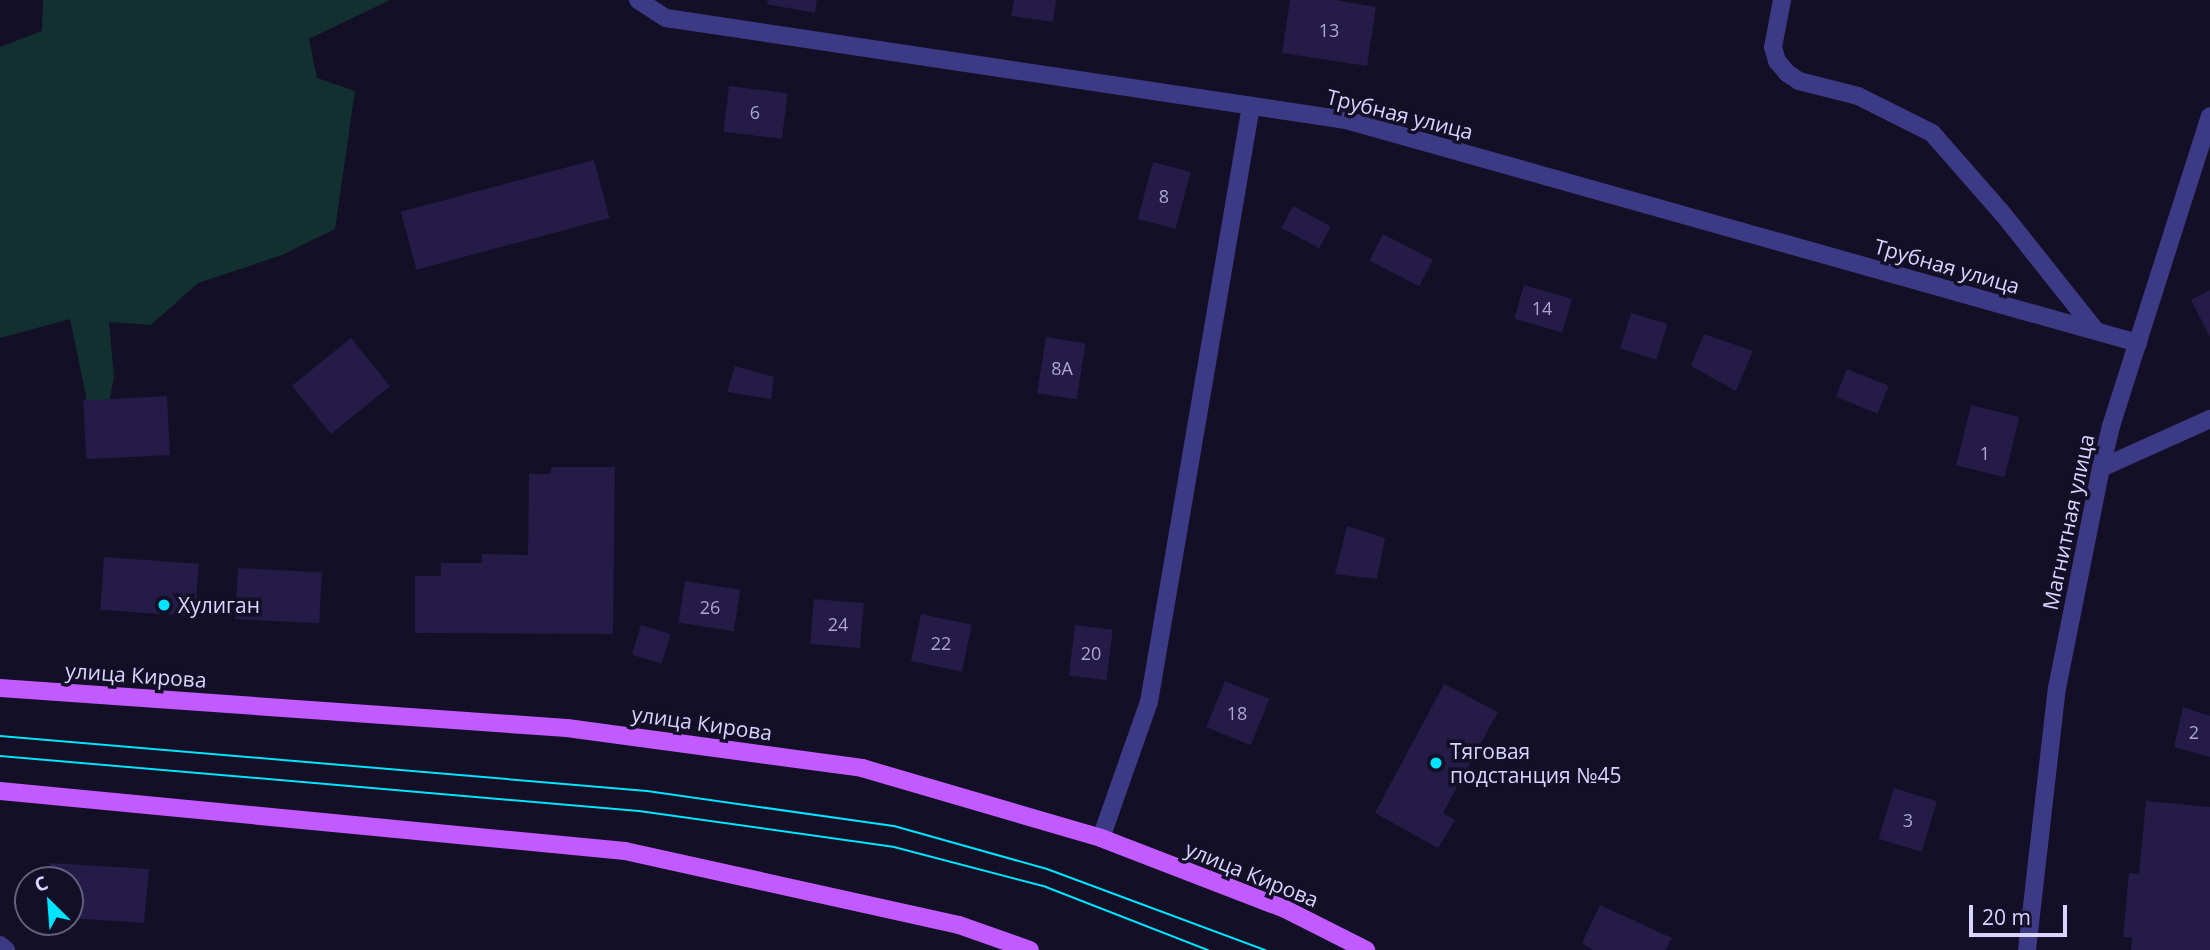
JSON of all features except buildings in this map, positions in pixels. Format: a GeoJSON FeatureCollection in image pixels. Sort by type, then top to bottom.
{"type":"FeatureCollection","features":[{"type":"Feature","properties":{"kind":"main road","name":"улица Кирова"},"geometry":{"type":"LineString","coordinates":[[0,688],[567,728],[862,768],[1101,838],[1285,909],[1366,950]]}},
{"type":"Feature","properties":{"kind":"main road"},"geometry":{"type":"LineString","coordinates":[[0,791],[625,851],[959,925],[1030,950]]}},
{"type":"Feature","properties":{"kind":"street","name":"Трубная улица"},"geometry":{"type":"LineString","coordinates":[[638,0],[666,18],[1346,120],[2138,342]]}},
{"type":"Feature","properties":{"kind":"street"},"geometry":{"type":"LineString","coordinates":[[1782,0],[1773,47],[1777,61],[1787,73],[1799,81],[1858,96],[1932,134],[2003,214],[2096,331]]}},
{"type":"Feature","properties":{"kind":"street"},"geometry":{"type":"LineString","coordinates":[[1101,838],[1149,702],[1251,106]]}},
{"type":"Feature","properties":{"kind":"street","name":"Магнитная улица"},"geometry":{"type":"LineString","coordinates":[[2027,950],[2057,688],[2101,468],[2111,426],[2210,116]]}},
{"type":"Feature","properties":{"kind":"street"},"geometry":{"type":"LineString","coordinates":[[2101,468],[2210,419]]}},
{"type":"Feature","properties":{"kind":"street"},"geometry":{"type":"LineString","coordinates":[[0,945],[6,950]]}},
{"type":"Feature","properties":{"kind":"green space"},"geometry":{"type":"Polygon","coordinates":[[[43,0],[390,0],[309,39],[317,78],[355,91],[335,229],[282,255],[198,283],[151,325],[109,322],[114,377],[106,418],[87,435],[86,396],[70,319],[0,338],[0,47],[42,31],[43,0]]]}},
{"type":"Feature","properties":{"kind":"tram line"},"geometry":{"type":"LineString","coordinates":[[0,736],[647,791],[894,826],[1047,869],[1265,950]]}},
{"type":"Feature","properties":{"kind":"tram line"},"geometry":{"type":"LineString","coordinates":[[0,756],[639,811],[894,847],[1046,887],[1208,950]]}},
{"type":"Feature","properties":{"kind":"place","name":"Хулиган"},"geometry":{"type":"Point","coordinates":[164,605]}},
{"type":"Feature","properties":{"kind":"place","name":"Тяговая подстанция №45"},"geometry":{"type":"Point","coordinates":[1436,763]}}]}
